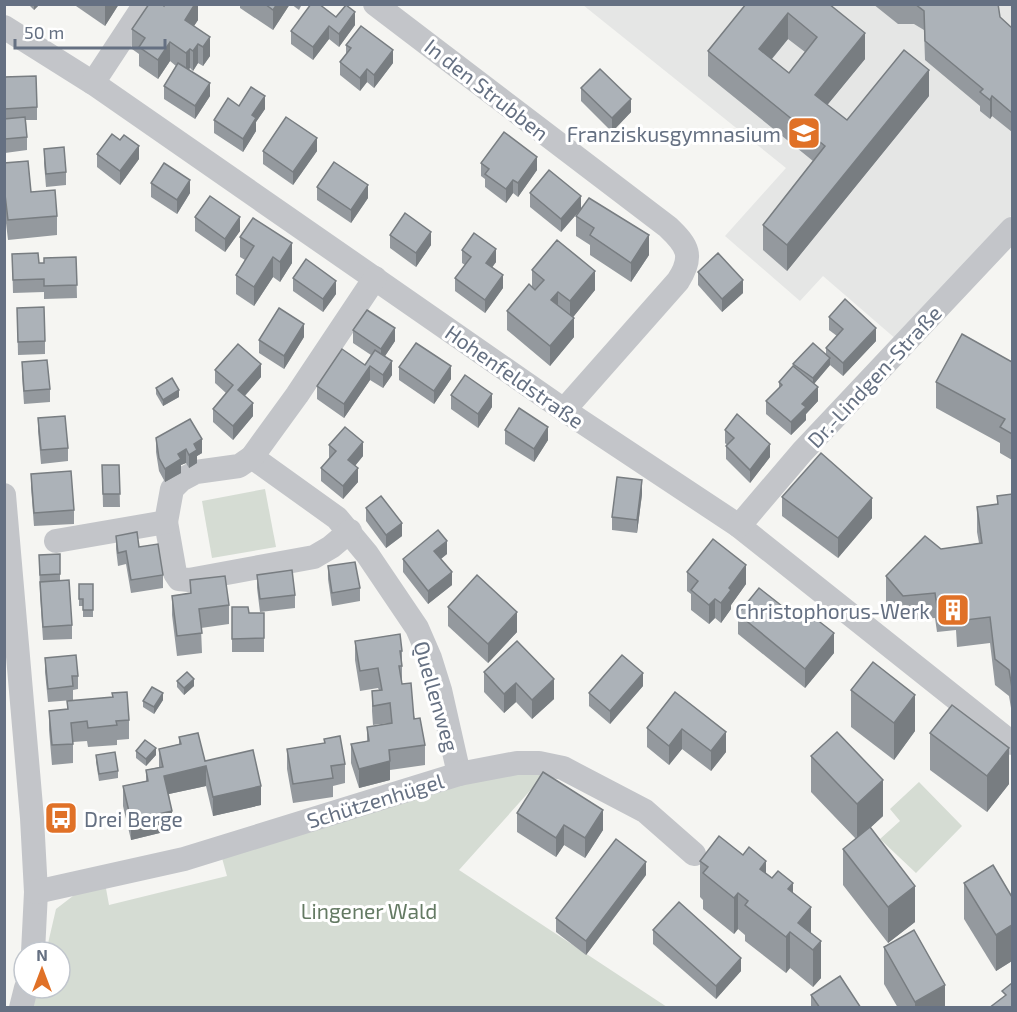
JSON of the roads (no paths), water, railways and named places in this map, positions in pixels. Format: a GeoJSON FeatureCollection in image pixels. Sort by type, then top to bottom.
{"type":"FeatureCollection","features":[{"type":"Feature","properties":{"kind":"street"},"geometry":{"type":"LineString","coordinates":[[93,83],[145,4]]}},
{"type":"Feature","properties":{"kind":"street","name":"In den Strubben"},"geometry":{"type":"LineString","coordinates":[[375,4],[668,226],[684,242],[688,255],[686,268],[678,282],[564,410]]}},
{"type":"Feature","properties":{"kind":"street","name":"Hohenfeldstraße"},"geometry":{"type":"LineString","coordinates":[[4,27],[93,83],[564,410],[739,526],[1012,743]]}},
{"type":"Feature","properties":{"kind":"street","name":"Dr.-Lindgen-Straße"},"geometry":{"type":"LineString","coordinates":[[739,526],[802,452],[1012,229]]}},
{"type":"Feature","properties":{"kind":"street"},"geometry":{"type":"LineString","coordinates":[[350,531],[314,557],[189,580],[179,579],[175,573],[166,522],[172,489],[181,480],[196,472],[239,466],[252,457],[375,279]]}},
{"type":"Feature","properties":{"kind":"street","name":"Quellenweg"},"geometry":{"type":"LineString","coordinates":[[252,457],[337,518],[350,531],[417,628],[440,690],[459,774]]}},
{"type":"Feature","properties":{"kind":"street"},"geometry":{"type":"LineString","coordinates":[[4,495],[6,539],[32,818],[36,892],[34,940]]}},
{"type":"Feature","properties":{"kind":"street"},"geometry":{"type":"LineString","coordinates":[[56,542],[166,522]]}},
{"type":"Feature","properties":{"kind":"street","name":"Schützenhügel"},"geometry":{"type":"LineString","coordinates":[[36,892],[184,859],[459,774],[517,763],[539,763],[563,768],[645,811],[694,854]]}},
{"type":"Feature","properties":{"kind":"place","name":"Franziskusgymnasium"},"geometry":{"type":"Point","coordinates":[804,133]}},
{"type":"Feature","properties":{"kind":"place","name":"Christophorus-Werk"},"geometry":{"type":"Point","coordinates":[953,610]}},
{"type":"Feature","properties":{"kind":"place","name":"Drei Berge"},"geometry":{"type":"Point","coordinates":[61,818]}},
{"type":"Feature","properties":{"kind":"park label","name":"Lingener Wald"},"geometry":{"type":"Point","coordinates":[369,910]}}]}
